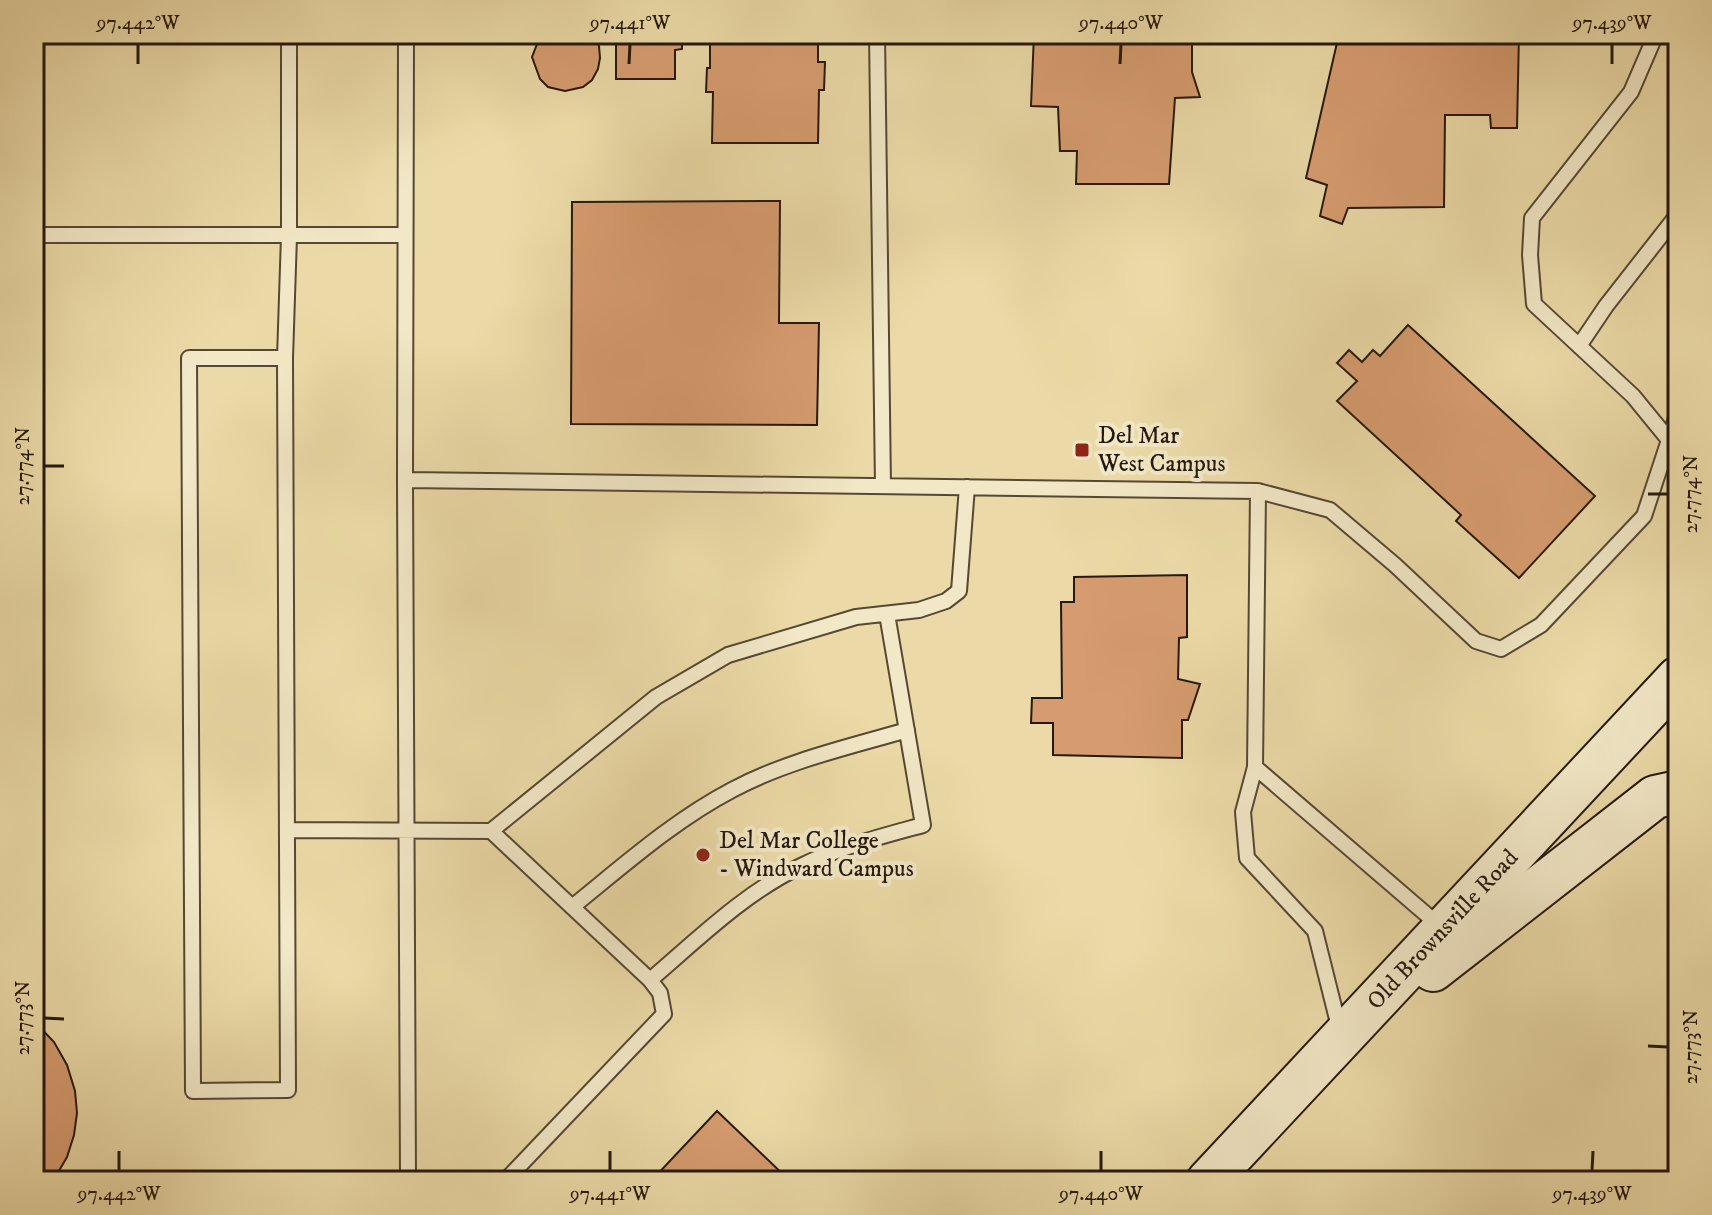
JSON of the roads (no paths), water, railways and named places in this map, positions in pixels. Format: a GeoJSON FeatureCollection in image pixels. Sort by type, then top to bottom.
{"type":"FeatureCollection","features":[{"type":"Feature","properties":{"kind":"main road","name":"Old Brownsville Road"},"geometry":{"type":"LineString","coordinates":[[1208,1181],[1678,678]]}},
{"type":"Feature","properties":{"kind":"main road"},"geometry":{"type":"LineString","coordinates":[[1342,1038],[1515,909],[1655,797],[1678,792]]}},
{"type":"Feature","properties":{"kind":"lane"},"geometry":{"type":"LineString","coordinates":[[285,358],[189,358],[193,1091],[288,1090],[285,358],[289,236],[289,34]]}},
{"type":"Feature","properties":{"kind":"lane"},"geometry":{"type":"LineString","coordinates":[[406,34],[408,1181]]}},
{"type":"Feature","properties":{"kind":"lane"},"geometry":{"type":"LineString","coordinates":[[877,34],[883,486]]}},
{"type":"Feature","properties":{"kind":"lane"},"geometry":{"type":"LineString","coordinates":[[1656,34],[1631,92],[1532,218],[1530,255],[1534,304],[1633,396],[1669,440]]}},
{"type":"Feature","properties":{"kind":"lane"},"geometry":{"type":"LineString","coordinates":[[1579,346],[1678,214]]}},
{"type":"Feature","properties":{"kind":"lane"},"geometry":{"type":"LineString","coordinates":[[34,235],[405,235]]}},
{"type":"Feature","properties":{"kind":"lane"},"geometry":{"type":"LineString","coordinates":[[405,480],[1258,491],[1330,510],[1395,565],[1476,641],[1501,649],[1541,625],[1644,516],[1678,412]]}},
{"type":"Feature","properties":{"kind":"lane"},"geometry":{"type":"LineString","coordinates":[[287,830],[491,831],[656,697],[728,655],[856,617],[919,610],[946,601],[959,591],[967,487]]}},
{"type":"Feature","properties":{"kind":"lane"},"geometry":{"type":"LineString","coordinates":[[1258,491],[1255,767],[1243,812],[1247,858],[1315,931],[1342,1038]]}},
{"type":"Feature","properties":{"kind":"lane"},"geometry":{"type":"LineString","coordinates":[[650,980],[735,908],[800,866],[874,838],[923,825],[887,614]]}},
{"type":"Feature","properties":{"kind":"lane"},"geometry":{"type":"LineString","coordinates":[[572,907],[665,831],[732,790],[796,763],[907,730]]}},
{"type":"Feature","properties":{"kind":"lane"},"geometry":{"type":"LineString","coordinates":[[1255,767],[1444,930]]}},
{"type":"Feature","properties":{"kind":"lane"},"geometry":{"type":"LineString","coordinates":[[491,831],[650,980],[660,993],[664,1014],[505,1181]]}},
{"type":"Feature","properties":{"kind":"place","name":"Del Mar West Campus"},"geometry":{"type":"Point","coordinates":[1082,450]}},
{"type":"Feature","properties":{"kind":"place","name":"Del Mar College - Windward Campus"},"geometry":{"type":"Point","coordinates":[703,855]}}]}
